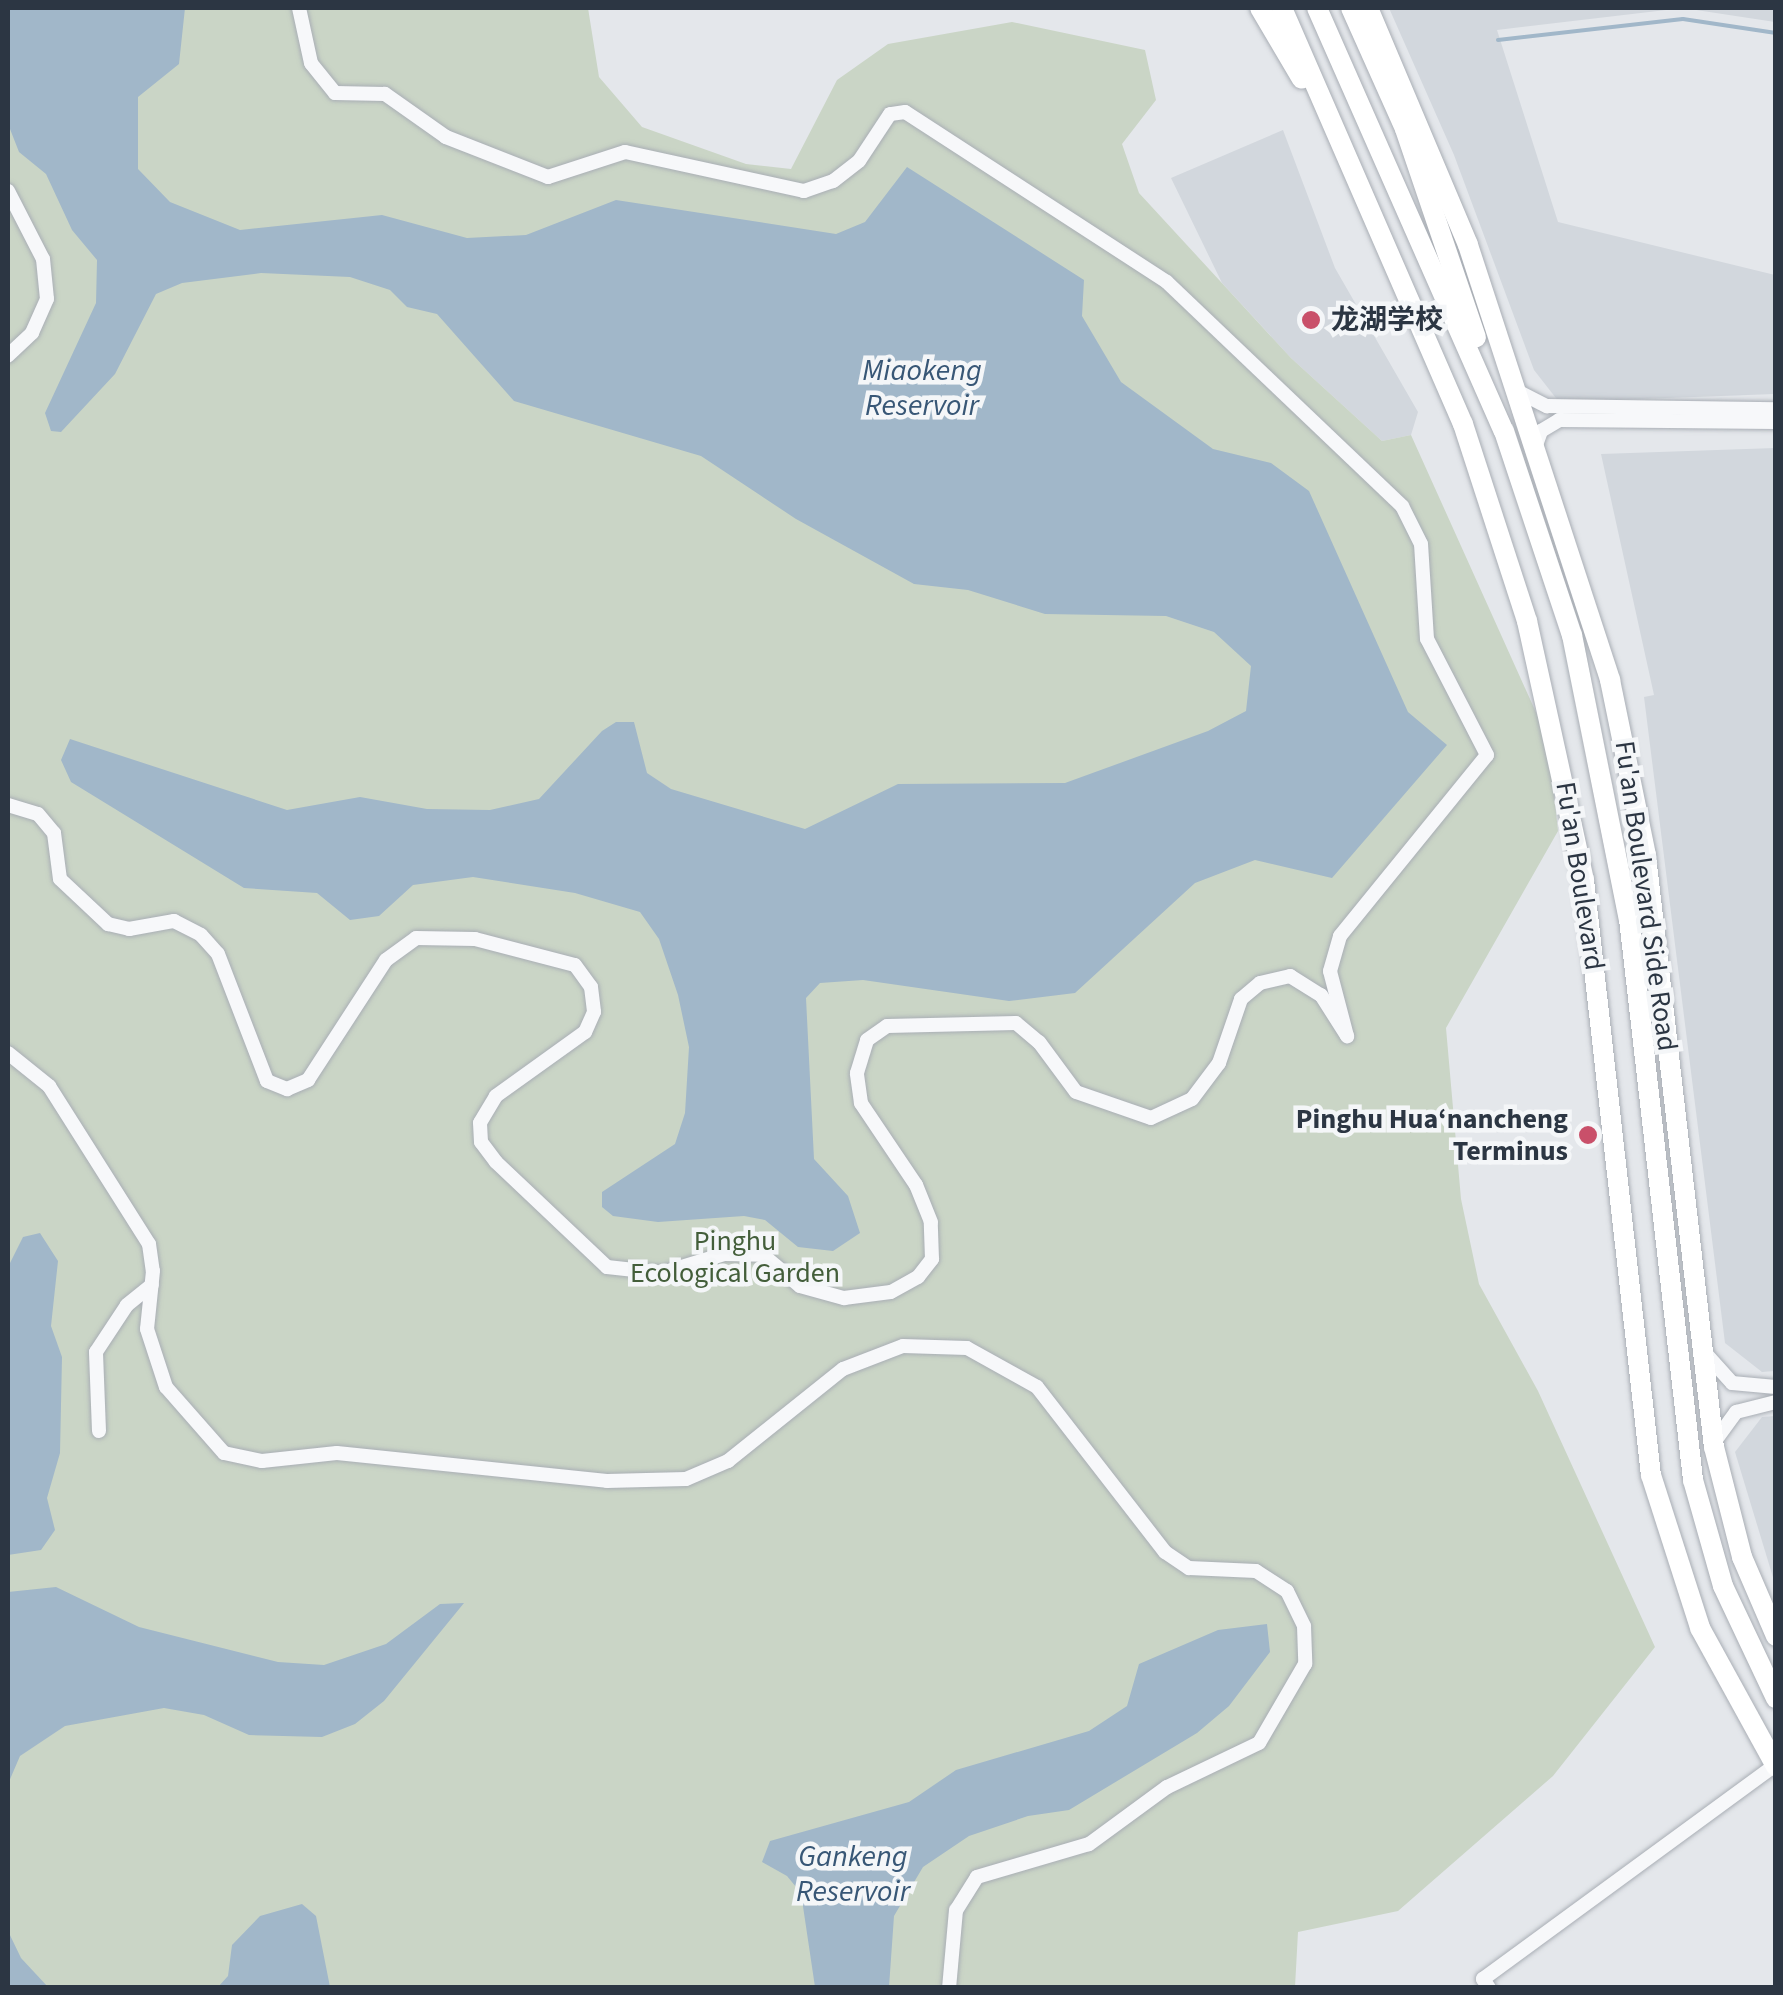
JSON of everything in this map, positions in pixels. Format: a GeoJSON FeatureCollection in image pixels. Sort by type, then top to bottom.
{"type":"FeatureCollection","features":[{"type":"Feature","properties":{"kind":"main road"},"geometry":{"type":"LineString","coordinates":[[1260,8],[1334,127]]}},
{"type":"Feature","properties":{"kind":"main road","name":"Fu'an Boulevard"},"geometry":{"type":"LineString","coordinates":[[1282,8],[1462,424],[1527,621],[1584,880],[1654,1491],[1700,1628],[1775,1766]]}},
{"type":"Feature","properties":{"kind":"main road","name":"Fu'an Boulevard"},"geometry":{"type":"LineString","coordinates":[[1317,8],[1524,482],[1572,635],[1612,811],[1678,1358],[1706,1534],[1776,1698]]}},
{"type":"Feature","properties":{"kind":"main road"},"geometry":{"type":"LineString","coordinates":[[1351,8],[1410,142],[1524,482]]}},
{"type":"Feature","properties":{"kind":"main road","name":"Fu'an Boulevard Side Road"},"geometry":{"type":"LineString","coordinates":[[1368,8],[1431,149],[1518,391],[1600,641],[1636,796],[1714,1447],[1742,1557],[1776,1636]]}},
{"type":"Feature","properties":{"kind":"main road"},"geometry":{"type":"LineString","coordinates":[[1678,1358],[1688,1214]]}},
{"type":"Feature","properties":{"kind":"street"},"geometry":{"type":"LineString","coordinates":[[8,805],[38,814],[54,833],[60,879],[108,924],[129,928],[174,921],[201,935],[218,954],[266,1081],[288,1089],[308,1080],[386,960],[416,938],[475,939],[575,965],[590,987],[594,1012],[585,1032],[496,1096],[480,1123],[481,1142],[496,1162],[607,1267],[662,1273],[724,1254],[763,1256],[800,1286],[844,1298],[891,1292],[918,1278],[932,1259],[931,1222],[916,1185],[861,1102],[857,1072],[867,1040],[886,1026],[1016,1023],[1040,1042],[1076,1092],[1151,1118],[1192,1098],[1220,1064],[1241,1000],[1260,983],[1290,976],[1321,995],[1347,1036],[1330,971],[1340,936],[1487,755],[1426,639],[1421,544],[1402,506],[1167,282],[905,112],[890,114],[871,147],[833,181],[804,191],[624,152],[548,177],[446,137],[384,94],[335,93],[311,63],[299,8]]}},
{"type":"Feature","properties":{"kind":"street"},"geometry":{"type":"LineString","coordinates":[[8,190],[43,259],[47,299],[32,333],[8,355]]}},
{"type":"Feature","properties":{"kind":"street"},"geometry":{"type":"LineString","coordinates":[[1518,391],[1547,406],[1776,409]]}},
{"type":"Feature","properties":{"kind":"street"},"geometry":{"type":"LineString","coordinates":[[1536,445],[1540,430],[1559,420],[1776,422]]}},
{"type":"Feature","properties":{"kind":"street"},"geometry":{"type":"LineString","coordinates":[[8,1053],[49,1086],[149,1244],[152,1285],[147,1329],[166,1387],[213,1447],[242,1460],[337,1452],[607,1481],[686,1479],[728,1461],[843,1368],[902,1346],[967,1348],[1037,1387],[1164,1552],[1189,1568],[1256,1571],[1287,1591],[1304,1626],[1305,1664],[1259,1744],[1167,1787],[1089,1844],[977,1877],[956,1910],[949,1988]]}},
{"type":"Feature","properties":{"kind":"street"},"geometry":{"type":"LineString","coordinates":[[99,1430],[96,1352],[127,1305],[152,1285]]}},
{"type":"Feature","properties":{"kind":"street"},"geometry":{"type":"LineString","coordinates":[[1702,1347],[1732,1383],[1776,1386]]}},
{"type":"Feature","properties":{"kind":"street"},"geometry":{"type":"LineString","coordinates":[[1714,1447],[1719,1428],[1736,1412],[1776,1402]]}},
{"type":"Feature","properties":{"kind":"street"},"geometry":{"type":"LineString","coordinates":[[1489,1988],[1483,1979],[1775,1766]]}},
{"type":"Feature","properties":{"kind":"shaded area"},"geometry":{"type":"Polygon","coordinates":[[[1389,8],[1683,8],[1497,30],[1558,222],[1775,275],[1775,394],[1559,402],[1534,370],[1454,155],[1389,8]]]}},
{"type":"Feature","properties":{"kind":"shaded area"},"geometry":{"type":"Polygon","coordinates":[[[1683,8],[1775,8],[1775,22],[1683,8]]]}},
{"type":"Feature","properties":{"kind":"shaded area","name":"龙湖学校"},"geometry":{"type":"Polygon","coordinates":[[[1283,130],[1335,268],[1418,412],[1411,435],[1382,441],[1291,358],[1222,283],[1171,178],[1283,130]]]}},
{"type":"Feature","properties":{"kind":"shaded area"},"geometry":{"type":"Polygon","coordinates":[[[1775,448],[1775,1371],[1762,1372],[1725,1343],[1644,697],[1654,695],[1601,454],[1775,448]]]}},
{"type":"Feature","properties":{"kind":"shaded area"},"geometry":{"type":"Polygon","coordinates":[[[1776,1416],[1775,1584],[1735,1452],[1762,1417],[1776,1416]]]}},
{"type":"Feature","properties":{"kind":"green space","name":"Pinghu Ecological Garden"},"geometry":{"type":"Polygon","coordinates":[[[8,8],[588,8],[599,77],[642,127],[746,164],[791,169],[837,80],[888,44],[1012,22],[1145,50],[1156,100],[1122,144],[1139,193],[1291,358],[1382,441],[1411,435],[1548,739],[1558,831],[1446,1028],[1461,1199],[1479,1284],[1538,1391],[1655,1647],[1553,1776],[1398,1911],[1298,1932],[1295,1987],[8,1987],[8,8]]]}},
{"type":"Feature","properties":{"kind":"water","name":"Miaokeng Reservoir"},"geometry":{"type":"Polygon","coordinates":[[[8,8],[185,8],[179,64],[138,97],[138,169],[170,202],[240,230],[382,215],[467,238],[526,235],[616,200],[836,234],[865,222],[907,167],[1084,280],[1082,316],[1121,382],[1213,449],[1271,463],[1309,491],[1408,712],[1447,745],[1332,878],[1255,860],[1195,883],[1075,993],[1009,1001],[863,980],[820,983],[806,998],[814,1159],[848,1196],[860,1233],[833,1251],[798,1247],[765,1220],[744,1216],[658,1222],[613,1216],[602,1207],[602,1192],[675,1144],[685,1113],[689,1047],[678,995],[659,939],[640,912],[575,893],[473,877],[413,885],[379,916],[350,920],[317,893],[244,888],[71,782],[61,760],[70,739],[287,810],[360,797],[427,809],[490,810],[539,799],[602,731],[616,722],[634,722],[647,773],[671,789],[805,829],[898,784],[1065,783],[1208,731],[1246,711],[1251,666],[1214,632],[1166,616],[1045,614],[968,590],[914,584],[796,519],[701,456],[514,401],[437,314],[407,307],[390,290],[350,277],[261,273],[182,283],[156,294],[115,374],[61,432],[51,431],[45,413],[96,303],[97,260],[72,230],[46,174],[19,152],[10,129],[8,8]]]}},
{"type":"Feature","properties":{"kind":"water"},"geometry":{"type":"Polygon","coordinates":[[[40,1233],[58,1261],[51,1326],[62,1357],[60,1453],[47,1498],[55,1530],[41,1550],[8,1555],[8,1267],[23,1237],[40,1233]]]}},
{"type":"Feature","properties":{"kind":"water"},"geometry":{"type":"Polygon","coordinates":[[[56,1587],[139,1627],[278,1662],[324,1665],[386,1644],[440,1604],[464,1603],[384,1701],[355,1724],[322,1737],[249,1735],[204,1715],[164,1708],[65,1726],[20,1756],[8,1784],[8,1592],[56,1587]]]}},
{"type":"Feature","properties":{"kind":"water","name":"Gankeng Reservoir"},"geometry":{"type":"Polygon","coordinates":[[[1267,1624],[1270,1652],[1229,1706],[1197,1733],[1069,1810],[1028,1816],[969,1836],[923,1867],[894,1916],[889,1987],[815,1987],[801,1893],[787,1876],[762,1862],[770,1841],[909,1802],[956,1770],[1089,1731],[1127,1706],[1139,1664],[1218,1630],[1267,1624]]]}},
{"type":"Feature","properties":{"kind":"water"},"geometry":{"type":"Polygon","coordinates":[[[302,1904],[316,1916],[330,1987],[218,1987],[228,1976],[232,1945],[260,1916],[302,1904]]]}},
{"type":"Feature","properties":{"kind":"water"},"geometry":{"type":"Polygon","coordinates":[[[8,1931],[21,1958],[48,1987],[8,1987],[8,1931]]]}},
{"type":"Feature","properties":{"kind":"waterway"},"geometry":{"type":"LineString","coordinates":[[1498,40],[1683,19],[1776,33]]}},
{"type":"Feature","properties":{"kind":"place","name":"龙湖学校"},"geometry":{"type":"Point","coordinates":[1311,320]}},
{"type":"Feature","properties":{"kind":"place","name":"Pinghu Hua‘nancheng Terminus"},"geometry":{"type":"Point","coordinates":[1588,1135]}}]}
